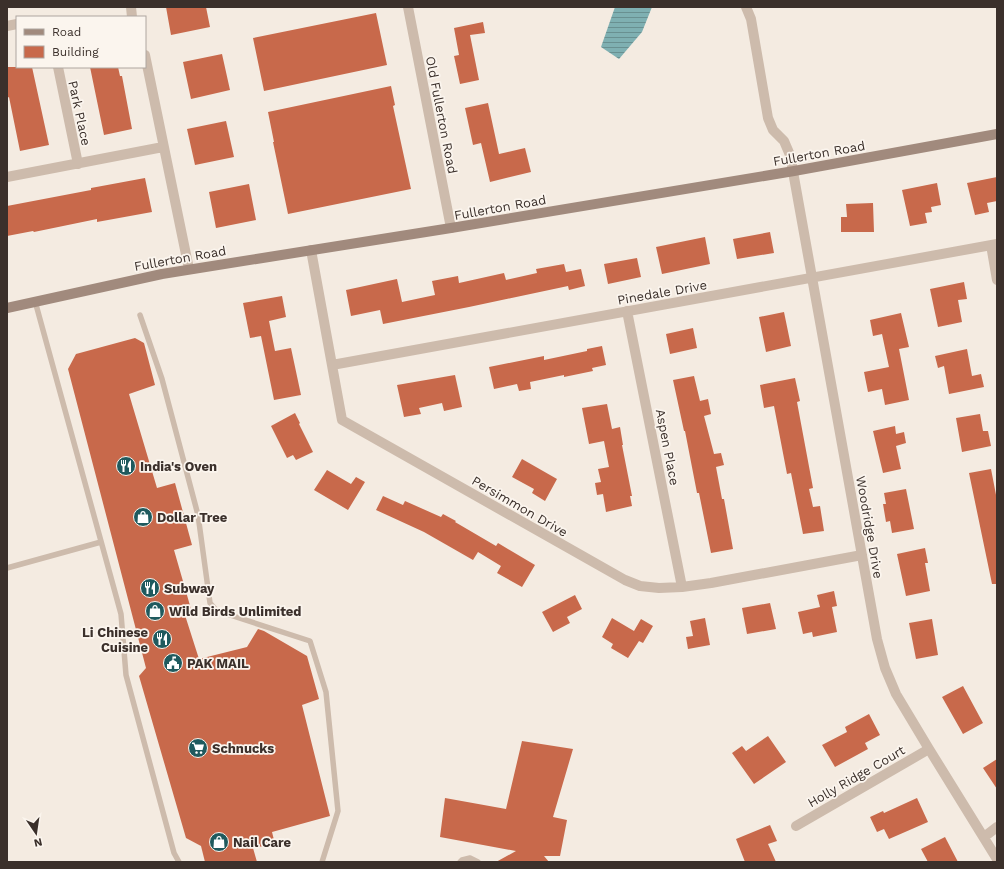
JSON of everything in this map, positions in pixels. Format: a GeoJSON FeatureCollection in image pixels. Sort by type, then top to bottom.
{"type":"FeatureCollection","features":[{"type":"Feature","properties":{"kind":"street","name":"Old Fullerton Road"},"geometry":{"type":"LineString","coordinates":[[408,7],[451,228]]}},
{"type":"Feature","properties":{"kind":"street","name":"Woodridge Drive"},"geometry":{"type":"LineString","coordinates":[[746,7],[751,19],[768,118],[773,130],[784,142],[790,155],[794,171],[877,639],[885,668],[896,694],[997,859]]}},
{"type":"Feature","properties":{"kind":"street"},"geometry":{"type":"LineString","coordinates":[[146,60],[189,269]]}},
{"type":"Feature","properties":{"kind":"street","name":"Park Place"},"geometry":{"type":"LineString","coordinates":[[58,68],[78,164]]}},
{"type":"Feature","properties":{"kind":"street","name":"Fullerton Road"},"geometry":{"type":"LineString","coordinates":[[7,308],[189,269],[451,228],[794,171],[997,134]]}},
{"type":"Feature","properties":{"kind":"street","name":"Park Place"},"geometry":{"type":"LineString","coordinates":[[7,177],[163,147]]}},
{"type":"Feature","properties":{"kind":"street"},"geometry":{"type":"LineString","coordinates":[[994,245],[997,280]]}},
{"type":"Feature","properties":{"kind":"street","name":"Pinedale Drive"},"geometry":{"type":"LineString","coordinates":[[332,365],[994,245]]}},
{"type":"Feature","properties":{"kind":"street","name":"Persimmon Drive"},"geometry":{"type":"LineString","coordinates":[[311,250],[342,420],[625,580],[640,586],[659,588],[682,587],[862,555]]}},
{"type":"Feature","properties":{"kind":"street","name":"Aspen Place"},"geometry":{"type":"LineString","coordinates":[[627,312],[682,587]]}},
{"type":"Feature","properties":{"kind":"street","name":"Holly Ridge Court"},"geometry":{"type":"LineString","coordinates":[[796,826],[929,749]]}},
{"type":"Feature","properties":{"kind":"street"},"geometry":{"type":"LineString","coordinates":[[984,837],[997,827]]}},
{"type":"Feature","properties":{"kind":"lane"},"geometry":{"type":"LineString","coordinates":[[35,301],[121,614],[126,675],[174,853],[179,862]]}},
{"type":"Feature","properties":{"kind":"lane"},"geometry":{"type":"LineString","coordinates":[[140,315],[162,379],[198,515],[210,603],[218,612],[310,641],[326,692],[338,811],[322,862]]}},
{"type":"Feature","properties":{"kind":"lane"},"geometry":{"type":"LineString","coordinates":[[7,568],[101,542]]}},
{"type":"Feature","properties":{"kind":"lane"},"geometry":{"type":"LineString","coordinates":[[460,862],[470,858],[478,862]]}},
{"type":"Feature","properties":{"kind":"water"},"geometry":{"type":"Polygon","coordinates":[[[615,7],[652,7],[642,32],[619,59],[601,47],[615,7]]]}},
{"type":"Feature","properties":{"kind":"building"},"geometry":{"type":"Polygon","coordinates":[[[166,7],[206,7],[210,27],[171,35],[166,7]]]}},
{"type":"Feature","properties":{"kind":"building"},"geometry":{"type":"Polygon","coordinates":[[[376,13],[387,65],[264,91],[253,38],[376,13]]]}},
{"type":"Feature","properties":{"kind":"building"},"geometry":{"type":"Polygon","coordinates":[[[483,22],[485,33],[470,35],[479,80],[460,84],[454,56],[459,55],[454,28],[483,22]]]}},
{"type":"Feature","properties":{"kind":"building"},"geometry":{"type":"Polygon","coordinates":[[[222,54],[230,90],[191,99],[183,62],[222,54]]]}},
{"type":"Feature","properties":{"kind":"building"},"geometry":{"type":"Polygon","coordinates":[[[7,67],[32,68],[49,145],[20,151],[9,97],[7,98],[7,67]]]}},
{"type":"Feature","properties":{"kind":"building"},"geometry":{"type":"Polygon","coordinates":[[[90,68],[118,68],[120,76],[122,76],[132,129],[104,135],[90,68]]]}},
{"type":"Feature","properties":{"kind":"building"},"geometry":{"type":"Polygon","coordinates":[[[391,86],[395,105],[393,106],[411,189],[288,214],[268,112],[391,86]]]}},
{"type":"Feature","properties":{"kind":"building"},"geometry":{"type":"Polygon","coordinates":[[[488,103],[499,154],[525,148],[531,172],[490,182],[481,143],[473,145],[465,108],[488,103]]]}},
{"type":"Feature","properties":{"kind":"building"},"geometry":{"type":"Polygon","coordinates":[[[226,121],[234,157],[195,165],[187,129],[226,121]]]}},
{"type":"Feature","properties":{"kind":"building"},"geometry":{"type":"Polygon","coordinates":[[[997,177],[997,201],[987,203],[989,212],[975,215],[967,183],[997,177]]]}},
{"type":"Feature","properties":{"kind":"building"},"geometry":{"type":"Polygon","coordinates":[[[145,178],[152,212],[97,222],[97,219],[7,236],[7,206],[145,178]]]}},
{"type":"Feature","properties":{"kind":"building"},"geometry":{"type":"Polygon","coordinates":[[[937,183],[941,205],[931,207],[932,212],[925,213],[927,223],[910,226],[902,190],[937,183]]]}},
{"type":"Feature","properties":{"kind":"building"},"geometry":{"type":"Polygon","coordinates":[[[249,184],[256,220],[216,228],[209,192],[249,184]]]}},
{"type":"Feature","properties":{"kind":"building"},"geometry":{"type":"Polygon","coordinates":[[[873,203],[874,232],[841,232],[841,217],[847,217],[846,204],[873,203]]]}},
{"type":"Feature","properties":{"kind":"building"},"geometry":{"type":"Polygon","coordinates":[[[770,232],[774,253],[737,259],[733,239],[770,232]]]}},
{"type":"Feature","properties":{"kind":"building"},"geometry":{"type":"Polygon","coordinates":[[[705,237],[710,264],[662,274],[656,247],[705,237]]]}},
{"type":"Feature","properties":{"kind":"building"},"geometry":{"type":"Polygon","coordinates":[[[637,258],[641,277],[608,284],[604,264],[637,258]]]}},
{"type":"Feature","properties":{"kind":"building"},"geometry":{"type":"Polygon","coordinates":[[[564,264],[566,272],[581,269],[585,286],[569,290],[568,286],[383,324],[380,310],[351,316],[346,290],[397,279],[402,302],[435,295],[432,281],[458,276],[459,283],[504,273],[506,280],[537,273],[536,269],[564,264]]]}},
{"type":"Feature","properties":{"kind":"building"},"geometry":{"type":"Polygon","coordinates":[[[964,282],[967,299],[958,300],[962,322],[938,327],[930,289],[964,282]]]}},
{"type":"Feature","properties":{"kind":"building"},"geometry":{"type":"Polygon","coordinates":[[[282,296],[286,317],[269,321],[275,351],[291,348],[301,395],[274,400],[261,336],[250,338],[243,303],[282,296]]]}},
{"type":"Feature","properties":{"kind":"building"},"geometry":{"type":"Polygon","coordinates":[[[784,312],[791,346],[766,352],[759,317],[784,312]]]}},
{"type":"Feature","properties":{"kind":"building"},"geometry":{"type":"Polygon","coordinates":[[[901,313],[909,347],[899,349],[909,400],[885,405],[882,389],[868,392],[864,372],[889,367],[882,334],[873,336],[870,320],[901,313]]]}},
{"type":"Feature","properties":{"kind":"building"},"geometry":{"type":"Polygon","coordinates":[[[693,328],[697,348],[670,354],[666,334],[693,328]]]}},
{"type":"Feature","properties":{"kind":"building"},"geometry":{"type":"Polygon","coordinates":[[[135,338],[144,343],[155,385],[129,394],[157,488],[175,483],[192,545],[174,550],[191,609],[184,612],[199,659],[247,647],[258,629],[264,631],[307,656],[319,699],[302,705],[330,816],[272,832],[275,844],[253,848],[257,862],[205,862],[201,846],[186,838],[139,676],[146,668],[68,369],[76,354],[135,338]]]}},
{"type":"Feature","properties":{"kind":"building"},"geometry":{"type":"Polygon","coordinates":[[[602,346],[606,365],[592,368],[593,371],[530,382],[531,389],[519,391],[517,384],[494,389],[489,367],[544,356],[544,360],[587,351],[587,349],[602,346]]]}},
{"type":"Feature","properties":{"kind":"building"},"geometry":{"type":"Polygon","coordinates":[[[967,349],[972,376],[981,374],[984,387],[949,394],[944,366],[938,368],[935,356],[967,349]]]}},
{"type":"Feature","properties":{"kind":"building"},"geometry":{"type":"Polygon","coordinates":[[[455,375],[462,407],[444,411],[442,403],[419,408],[421,414],[404,417],[397,385],[455,375]]]}},
{"type":"Feature","properties":{"kind":"building"},"geometry":{"type":"Polygon","coordinates":[[[694,376],[700,401],[708,399],[711,414],[704,416],[714,454],[721,453],[724,465],[716,467],[722,499],[724,499],[733,549],[711,553],[673,380],[694,376]]]}},
{"type":"Feature","properties":{"kind":"building"},"geometry":{"type":"Polygon","coordinates":[[[795,378],[800,401],[797,402],[813,488],[809,489],[813,507],[820,506],[824,531],[803,534],[791,473],[787,474],[774,406],[764,408],[760,385],[795,378]]]}},
{"type":"Feature","properties":{"kind":"building"},"geometry":{"type":"Polygon","coordinates":[[[607,404],[612,429],[620,427],[632,496],[630,496],[632,506],[606,512],[603,494],[597,495],[595,483],[601,482],[598,469],[609,467],[604,441],[589,444],[582,408],[607,404]]]}},
{"type":"Feature","properties":{"kind":"building"},"geometry":{"type":"Polygon","coordinates":[[[295,413],[313,452],[296,460],[293,455],[287,458],[271,426],[295,413]]]}},
{"type":"Feature","properties":{"kind":"building"},"geometry":{"type":"Polygon","coordinates":[[[980,414],[983,431],[988,431],[991,446],[962,452],[956,418],[980,414]]]}},
{"type":"Feature","properties":{"kind":"building"},"geometry":{"type":"Polygon","coordinates":[[[895,426],[896,434],[904,432],[906,443],[896,446],[901,469],[883,473],[873,431],[895,426]]]}},
{"type":"Feature","properties":{"kind":"building"},"geometry":{"type":"Polygon","coordinates":[[[522,459],[557,479],[545,501],[532,493],[534,489],[512,477],[522,459]]]}},
{"type":"Feature","properties":{"kind":"building"},"geometry":{"type":"Polygon","coordinates":[[[991,469],[997,500],[997,584],[992,584],[969,473],[991,469]]]}},
{"type":"Feature","properties":{"kind":"building"},"geometry":{"type":"Polygon","coordinates":[[[327,470],[351,484],[356,477],[365,482],[348,510],[314,490],[327,470]]]}},
{"type":"Feature","properties":{"kind":"building"},"geometry":{"type":"Polygon","coordinates":[[[906,489],[914,529],[892,533],[890,521],[886,522],[883,504],[886,504],[884,493],[906,489]]]}},
{"type":"Feature","properties":{"kind":"building"},"geometry":{"type":"Polygon","coordinates":[[[383,496],[403,505],[405,501],[441,517],[443,514],[496,546],[498,543],[535,565],[522,587],[497,573],[501,566],[478,552],[473,560],[424,532],[376,510],[383,496]]]}},
{"type":"Feature","properties":{"kind":"building"},"geometry":{"type":"Polygon","coordinates":[[[925,548],[928,563],[925,563],[930,591],[906,596],[897,554],[925,548]]]}},
{"type":"Feature","properties":{"kind":"building"},"geometry":{"type":"Polygon","coordinates":[[[834,591],[837,606],[832,607],[837,632],[813,637],[812,632],[803,634],[798,612],[820,607],[817,595],[834,591]]]}},
{"type":"Feature","properties":{"kind":"building"},"geometry":{"type":"Polygon","coordinates":[[[575,595],[582,609],[567,617],[570,623],[553,632],[542,612],[575,595]]]}},
{"type":"Feature","properties":{"kind":"building"},"geometry":{"type":"Polygon","coordinates":[[[770,603],[776,629],[747,634],[742,608],[770,603]]]}},
{"type":"Feature","properties":{"kind":"building"},"geometry":{"type":"Polygon","coordinates":[[[612,618],[634,631],[641,619],[653,626],[643,643],[639,641],[628,658],[611,648],[613,644],[602,637],[612,618]]]}},
{"type":"Feature","properties":{"kind":"building"},"geometry":{"type":"Polygon","coordinates":[[[705,618],[710,645],[688,649],[686,637],[693,636],[690,621],[705,618]]]}},
{"type":"Feature","properties":{"kind":"building"},"geometry":{"type":"Polygon","coordinates":[[[932,619],[938,655],[916,659],[909,623],[932,619]]]}},
{"type":"Feature","properties":{"kind":"building"},"geometry":{"type":"Polygon","coordinates":[[[963,686],[983,723],[963,734],[942,697],[963,686]]]}},
{"type":"Feature","properties":{"kind":"building"},"geometry":{"type":"Polygon","coordinates":[[[869,714],[880,735],[865,743],[868,749],[835,767],[822,745],[847,732],[845,727],[869,714]]]}},
{"type":"Feature","properties":{"kind":"building"},"geometry":{"type":"Polygon","coordinates":[[[768,736],[786,762],[754,784],[732,753],[742,746],[746,751],[768,736]]]}},
{"type":"Feature","properties":{"kind":"building"},"geometry":{"type":"Polygon","coordinates":[[[522,741],[573,749],[553,817],[567,820],[560,856],[544,856],[549,862],[496,862],[516,851],[440,837],[445,798],[506,809],[522,741]]]}},
{"type":"Feature","properties":{"kind":"building"},"geometry":{"type":"Polygon","coordinates":[[[997,759],[997,789],[983,768],[997,759]]]}},
{"type":"Feature","properties":{"kind":"building"},"geometry":{"type":"Polygon","coordinates":[[[917,798],[928,822],[889,839],[884,829],[877,832],[870,817],[883,811],[884,813],[917,798]]]}},
{"type":"Feature","properties":{"kind":"building"},"geometry":{"type":"Polygon","coordinates":[[[770,825],[777,841],[768,844],[776,862],[745,862],[736,839],[770,825]]]}},
{"type":"Feature","properties":{"kind":"building"},"geometry":{"type":"Polygon","coordinates":[[[945,837],[958,862],[928,862],[921,849],[945,837]]]}},
{"type":"Feature","properties":{"kind":"place","name":"India's Oven"},"geometry":{"type":"Point","coordinates":[126,466]}},
{"type":"Feature","properties":{"kind":"place","name":"Dollar Tree"},"geometry":{"type":"Point","coordinates":[143,517]}},
{"type":"Feature","properties":{"kind":"place","name":"Subway"},"geometry":{"type":"Point","coordinates":[150,588]}},
{"type":"Feature","properties":{"kind":"place","name":"Wild Birds Unlimited"},"geometry":{"type":"Point","coordinates":[155,611]}},
{"type":"Feature","properties":{"kind":"place","name":"Li Chinese Cuisine"},"geometry":{"type":"Point","coordinates":[162,639]}},
{"type":"Feature","properties":{"kind":"place","name":"PAK MAIL"},"geometry":{"type":"Point","coordinates":[173,663]}},
{"type":"Feature","properties":{"kind":"place","name":"Schnucks"},"geometry":{"type":"Point","coordinates":[198,748]}},
{"type":"Feature","properties":{"kind":"place","name":"Nail Care"},"geometry":{"type":"Point","coordinates":[219,842]}}]}
